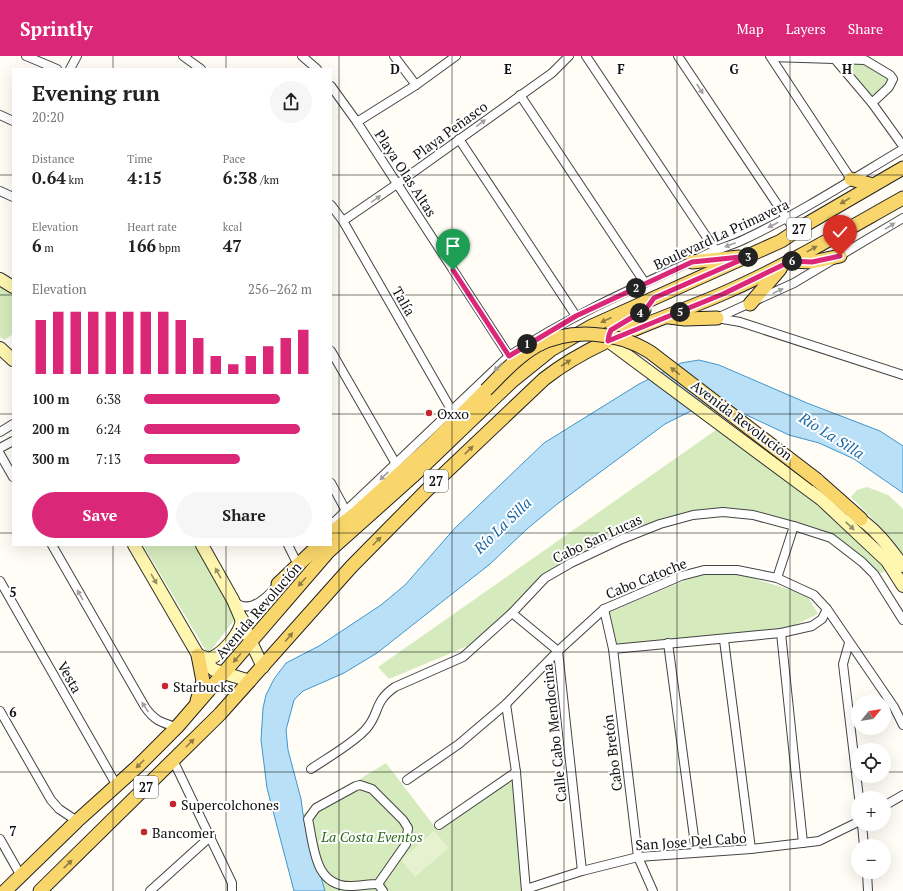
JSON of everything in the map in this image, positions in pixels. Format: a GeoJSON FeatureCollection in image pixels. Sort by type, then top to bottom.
{"type":"FeatureCollection","features":[{"type":"Feature","properties":{"kind":"main road","name":"Avenida Revolución"},"geometry":{"type":"LineString","coordinates":[[332,542],[413,476],[511,382],[541,357],[572,336],[781,241],[800,228],[903,168]]}},
{"type":"Feature","properties":{"kind":"main road"},"geometry":{"type":"LineString","coordinates":[[851,180],[873,185]]}},
{"type":"Feature","properties":{"kind":"main road","name":"27"},"geometry":{"type":"LineString","coordinates":[[40,891],[173,760],[264,667],[307,615],[351,567],[427,490],[544,379],[565,364],[608,341],[636,332],[742,285],[787,263],[903,198]]}},
{"type":"Feature","properties":{"kind":"main road"},"geometry":{"type":"LineString","coordinates":[[692,262],[750,256]]}},
{"type":"Feature","properties":{"kind":"main road"},"geometry":{"type":"LineString","coordinates":[[750,304],[787,263],[812,262],[840,256]]}},
{"type":"Feature","properties":{"kind":"main road"},"geometry":{"type":"LineString","coordinates":[[0,279],[12,286]]}},
{"type":"Feature","properties":{"kind":"main road"},"geometry":{"type":"LineString","coordinates":[[608,341],[611,330],[646,309],[654,298]]}},
{"type":"Feature","properties":{"kind":"main road"},"geometry":{"type":"LineString","coordinates":[[667,317],[685,319],[716,318]]}},
{"type":"Feature","properties":{"kind":"main road"},"geometry":{"type":"LineString","coordinates":[[636,332],[642,367]]}},
{"type":"Feature","properties":{"kind":"main road"},"geometry":{"type":"LineString","coordinates":[[332,533],[351,512],[430,446],[486,390],[525,354],[544,342],[574,335],[619,338],[641,346],[817,480],[861,519]]}},
{"type":"Feature","properties":{"kind":"main road","name":"Avenida Revolución"},"geometry":{"type":"LineString","coordinates":[[608,341],[822,500],[887,561],[903,586]]}},
{"type":"Feature","properties":{"kind":"main road"},"geometry":{"type":"LineString","coordinates":[[12,344],[2,349],[12,359]]}},
{"type":"Feature","properties":{"kind":"main road","name":"Avenida Revolución"},"geometry":{"type":"LineString","coordinates":[[822,500],[861,519],[894,553],[903,566]]}},
{"type":"Feature","properties":{"kind":"main road"},"geometry":{"type":"LineString","coordinates":[[332,539],[351,512]]}},
{"type":"Feature","properties":{"kind":"main road"},"geometry":{"type":"LineString","coordinates":[[135,546],[198,655],[208,665],[224,674],[250,681]]}},
{"type":"Feature","properties":{"kind":"main road"},"geometry":{"type":"LineString","coordinates":[[203,546],[233,600],[251,642],[264,667]]}},
{"type":"Feature","properties":{"kind":"main road"},"geometry":{"type":"LineString","coordinates":[[278,584],[327,546]]}},
{"type":"Feature","properties":{"kind":"main road","name":"Avenida Revolución"},"geometry":{"type":"LineString","coordinates":[[5,891],[77,821],[117,786],[177,727],[251,642],[327,546]]}},
{"type":"Feature","properties":{"kind":"main road"},"geometry":{"type":"LineString","coordinates":[[198,655],[210,659],[218,654],[240,631],[242,619]]}},
{"type":"Feature","properties":{"kind":"main road"},"geometry":{"type":"LineString","coordinates":[[194,708],[203,682],[198,655]]}},
{"type":"Feature","properties":{"kind":"street"},"geometry":{"type":"LineString","coordinates":[[26,56],[55,68]]}},
{"type":"Feature","properties":{"kind":"street"},"geometry":{"type":"LineString","coordinates":[[71,68],[77,56]]}},
{"type":"Feature","properties":{"kind":"street"},"geometry":{"type":"LineString","coordinates":[[183,56],[200,68]]}},
{"type":"Feature","properties":{"kind":"street"},"geometry":{"type":"LineString","coordinates":[[302,56],[316,68]]}},
{"type":"Feature","properties":{"kind":"street"},"geometry":{"type":"LineString","coordinates":[[394,56],[416,84]]}},
{"type":"Feature","properties":{"kind":"street"},"geometry":{"type":"LineString","coordinates":[[357,122],[456,56]]}},
{"type":"Feature","properties":{"kind":"street","name":"Playa Peñasco"},"geometry":{"type":"LineString","coordinates":[[343,221],[552,73],[569,56]]}},
{"type":"Feature","properties":{"kind":"street"},"geometry":{"type":"LineString","coordinates":[[586,56],[716,251]]}},
{"type":"Feature","properties":{"kind":"street"},"geometry":{"type":"LineString","coordinates":[[678,56],[786,219],[800,228]]}},
{"type":"Feature","properties":{"kind":"street"},"geometry":{"type":"LineString","coordinates":[[771,56],[833,57],[865,60],[890,75],[893,79],[889,87],[872,103]]}},
{"type":"Feature","properties":{"kind":"street"},"geometry":{"type":"LineString","coordinates":[[771,56],[851,180]]}},
{"type":"Feature","properties":{"kind":"street"},"geometry":{"type":"LineString","coordinates":[[833,57],[872,103],[903,147]]}},
{"type":"Feature","properties":{"kind":"street","name":"Playa Olas Altas"},"geometry":{"type":"LineString","coordinates":[[332,87],[357,122],[509,356]]}},
{"type":"Feature","properties":{"kind":"street"},"geometry":{"type":"LineString","coordinates":[[520,95],[645,284]]}},
{"type":"Feature","properties":{"kind":"street"},"geometry":{"type":"LineString","coordinates":[[0,115],[12,121]]}},
{"type":"Feature","properties":{"kind":"street"},"geometry":{"type":"LineString","coordinates":[[459,139],[576,316]]}},
{"type":"Feature","properties":{"kind":"street","name":"Boulevard La Primavera"},"geometry":{"type":"LineString","coordinates":[[332,524],[351,512],[396,464],[509,356],[576,316],[716,251],[744,240],[786,219],[903,147]]}},
{"type":"Feature","properties":{"kind":"street"},"geometry":{"type":"LineString","coordinates":[[0,191],[12,197]]}},
{"type":"Feature","properties":{"kind":"street","name":"Talía"},"geometry":{"type":"LineString","coordinates":[[332,206],[343,221],[452,411]]}},
{"type":"Feature","properties":{"kind":"street"},"geometry":{"type":"LineString","coordinates":[[797,213],[800,228]]}},
{"type":"Feature","properties":{"kind":"street"},"geometry":{"type":"LineString","coordinates":[[716,318],[794,283],[903,218]]}},
{"type":"Feature","properties":{"kind":"street"},"geometry":{"type":"LineString","coordinates":[[716,318],[740,322],[903,376]]}},
{"type":"Feature","properties":{"kind":"street"},"geometry":{"type":"LineString","coordinates":[[332,353],[396,464]]}},
{"type":"Feature","properties":{"kind":"street"},"geometry":{"type":"LineString","coordinates":[[0,432],[12,425]]}},
{"type":"Feature","properties":{"kind":"street"},"geometry":{"type":"LineString","coordinates":[[0,448],[12,442]]}},
{"type":"Feature","properties":{"kind":"street"},"geometry":{"type":"LineString","coordinates":[[0,454],[12,475]]}},
{"type":"Feature","properties":{"kind":"street"},"geometry":{"type":"LineString","coordinates":[[332,484],[351,512]]}},
{"type":"Feature","properties":{"kind":"street","name":"Cabo San Lucas"},"geometry":{"type":"LineString","coordinates":[[311,769],[367,729],[380,699],[387,692],[463,657],[512,613],[545,578],[571,563],[622,539],[660,524],[693,515],[723,512],[753,515],[831,538],[862,562],[874,574],[903,620]]}},
{"type":"Feature","properties":{"kind":"street"},"geometry":{"type":"LineString","coordinates":[[777,578],[794,526]]}},
{"type":"Feature","properties":{"kind":"street"},"geometry":{"type":"LineString","coordinates":[[53,546],[145,706],[159,723],[177,727]]}},
{"type":"Feature","properties":{"kind":"street"},"geometry":{"type":"LineString","coordinates":[[288,546],[295,559]]}},
{"type":"Feature","properties":{"kind":"street"},"geometry":{"type":"LineString","coordinates":[[233,600],[242,607],[253,606],[278,584],[295,559],[309,546]]}},
{"type":"Feature","properties":{"kind":"street","name":"Cabo Catoche"},"geometry":{"type":"LineString","coordinates":[[407,780],[459,744],[506,704],[558,651],[604,609],[681,576],[704,570],[737,570],[777,578],[814,595],[827,609],[894,707],[903,725]]}},
{"type":"Feature","properties":{"kind":"street","name":"Vesta"},"geometry":{"type":"LineString","coordinates":[[0,581],[117,786]]}},
{"type":"Feature","properties":{"kind":"street","name":"Cabo Bretón"},"geometry":{"type":"LineString","coordinates":[[604,609],[613,649],[638,857],[653,891]]}},
{"type":"Feature","properties":{"kind":"street"},"geometry":{"type":"LineString","coordinates":[[613,649],[668,643],[724,640],[782,633],[812,626],[822,619],[827,609]]}},
{"type":"Feature","properties":{"kind":"street","name":"Calle Cabo Mendocina"},"geometry":{"type":"LineString","coordinates":[[512,613],[558,651],[582,871]]}},
{"type":"Feature","properties":{"kind":"street"},"geometry":{"type":"LineString","coordinates":[[782,633],[803,843]]}},
{"type":"Feature","properties":{"kind":"street"},"geometry":{"type":"LineString","coordinates":[[724,640],[751,849]]}},
{"type":"Feature","properties":{"kind":"street"},"geometry":{"type":"LineString","coordinates":[[849,642],[844,664],[858,791]]}},
{"type":"Feature","properties":{"kind":"street"},"geometry":{"type":"LineString","coordinates":[[668,643],[696,852]]}},
{"type":"Feature","properties":{"kind":"street"},"geometry":{"type":"LineString","coordinates":[[506,704],[516,772],[526,890]]}},
{"type":"Feature","properties":{"kind":"street"},"geometry":{"type":"LineString","coordinates":[[0,711],[51,800],[59,809],[77,821]]}},
{"type":"Feature","properties":{"kind":"street"},"geometry":{"type":"LineString","coordinates":[[173,760],[211,836],[233,890]]}},
{"type":"Feature","properties":{"kind":"street"},"geometry":{"type":"LineString","coordinates":[[439,825],[516,772]]}},
{"type":"Feature","properties":{"kind":"street"},"geometry":{"type":"LineString","coordinates":[[356,786],[372,789],[403,820],[408,828],[406,844],[378,884],[349,886],[329,880],[319,869],[308,819],[311,813],[356,786]]}},
{"type":"Feature","properties":{"kind":"street"},"geometry":{"type":"LineString","coordinates":[[891,802],[903,795]]}},
{"type":"Feature","properties":{"kind":"street","name":"San Jose Del Cabo"},"geometry":{"type":"LineString","coordinates":[[526,890],[582,871],[638,857],[751,849],[819,841],[851,825]]}},
{"type":"Feature","properties":{"kind":"street"},"geometry":{"type":"LineString","coordinates":[[150,891],[211,836]]}},
{"type":"Feature","properties":{"kind":"street"},"geometry":{"type":"LineString","coordinates":[[0,839],[21,876]]}},
{"type":"Feature","properties":{"kind":"street"},"geometry":{"type":"LineString","coordinates":[[867,879],[868,891]]}},
{"type":"Feature","properties":{"kind":"street"},"geometry":{"type":"LineString","coordinates":[[378,884],[383,891]]}},
{"type":"Feature","properties":{"kind":"green space"},"geometry":{"type":"Polygon","coordinates":[[[833,57],[855,58],[893,79],[872,103],[833,57]]]}},
{"type":"Feature","properties":{"kind":"green space"},"geometry":{"type":"Polygon","coordinates":[[[0,283],[12,289],[12,335],[4,340],[0,337],[0,283]]]}},
{"type":"Feature","properties":{"kind":"green space"},"geometry":{"type":"Polygon","coordinates":[[[716,430],[754,449],[893,566],[880,574],[828,535],[754,513],[692,513],[624,533],[555,569],[470,645],[389,679],[378,667],[716,430]]]}},
{"type":"Feature","properties":{"kind":"green space"},"geometry":{"type":"Polygon","coordinates":[[[867,487],[888,495],[903,509],[903,555],[891,538],[851,497],[857,490],[867,487]]]}},
{"type":"Feature","properties":{"kind":"green space"},"geometry":{"type":"Polygon","coordinates":[[[144,546],[200,546],[239,614],[208,654],[144,546]]]}},
{"type":"Feature","properties":{"kind":"green space"},"geometry":{"type":"Polygon","coordinates":[[[701,574],[739,574],[807,595],[818,614],[784,630],[616,647],[609,612],[701,574]]]}},
{"type":"Feature","properties":{"kind":"green space","name":"La Costa Eventos"},"geometry":{"type":"Polygon","coordinates":[[[386,763],[438,831],[513,776],[522,891],[325,891],[303,814],[386,763]]]}},
{"type":"Feature","properties":{"kind":"green space"},"geometry":{"type":"Polygon","coordinates":[[[434,831],[449,848],[415,877],[401,860],[434,831]]]}},
{"type":"Feature","properties":{"kind":"water","name":"Río La Silla"},"geometry":{"type":"Polygon","coordinates":[[[699,360],[719,365],[807,403],[880,431],[903,446],[903,493],[854,459],[819,443],[789,435],[740,412],[715,408],[693,410],[665,424],[556,505],[527,529],[490,564],[377,653],[344,673],[303,691],[294,700],[286,730],[288,750],[301,799],[303,814],[325,891],[294,891],[267,788],[261,740],[263,708],[266,695],[274,679],[286,663],[319,646],[381,605],[405,585],[455,528],[544,443],[639,384],[681,363],[699,360]]]}},
{"type":"Feature","properties":{"kind":"place","name":"Oxxo"},"geometry":{"type":"Point","coordinates":[429,413]}},
{"type":"Feature","properties":{"kind":"place","name":"Starbucks"},"geometry":{"type":"Point","coordinates":[165,686]}},
{"type":"Feature","properties":{"kind":"place","name":"Supercolchones"},"geometry":{"type":"Point","coordinates":[173,804]}},
{"type":"Feature","properties":{"kind":"place","name":"Bancomer"},"geometry":{"type":"Point","coordinates":[144,832]}},
{"type":"Feature","properties":{"kind":"route"},"geometry":{"type":"LineString","coordinates":[[453,270],[509,356],[533,340],[576,316],[692,262],[750,256],[654,298],[642,312],[611,330],[608,341],[723,294],[791,261],[812,262],[840,256]]}}]}
